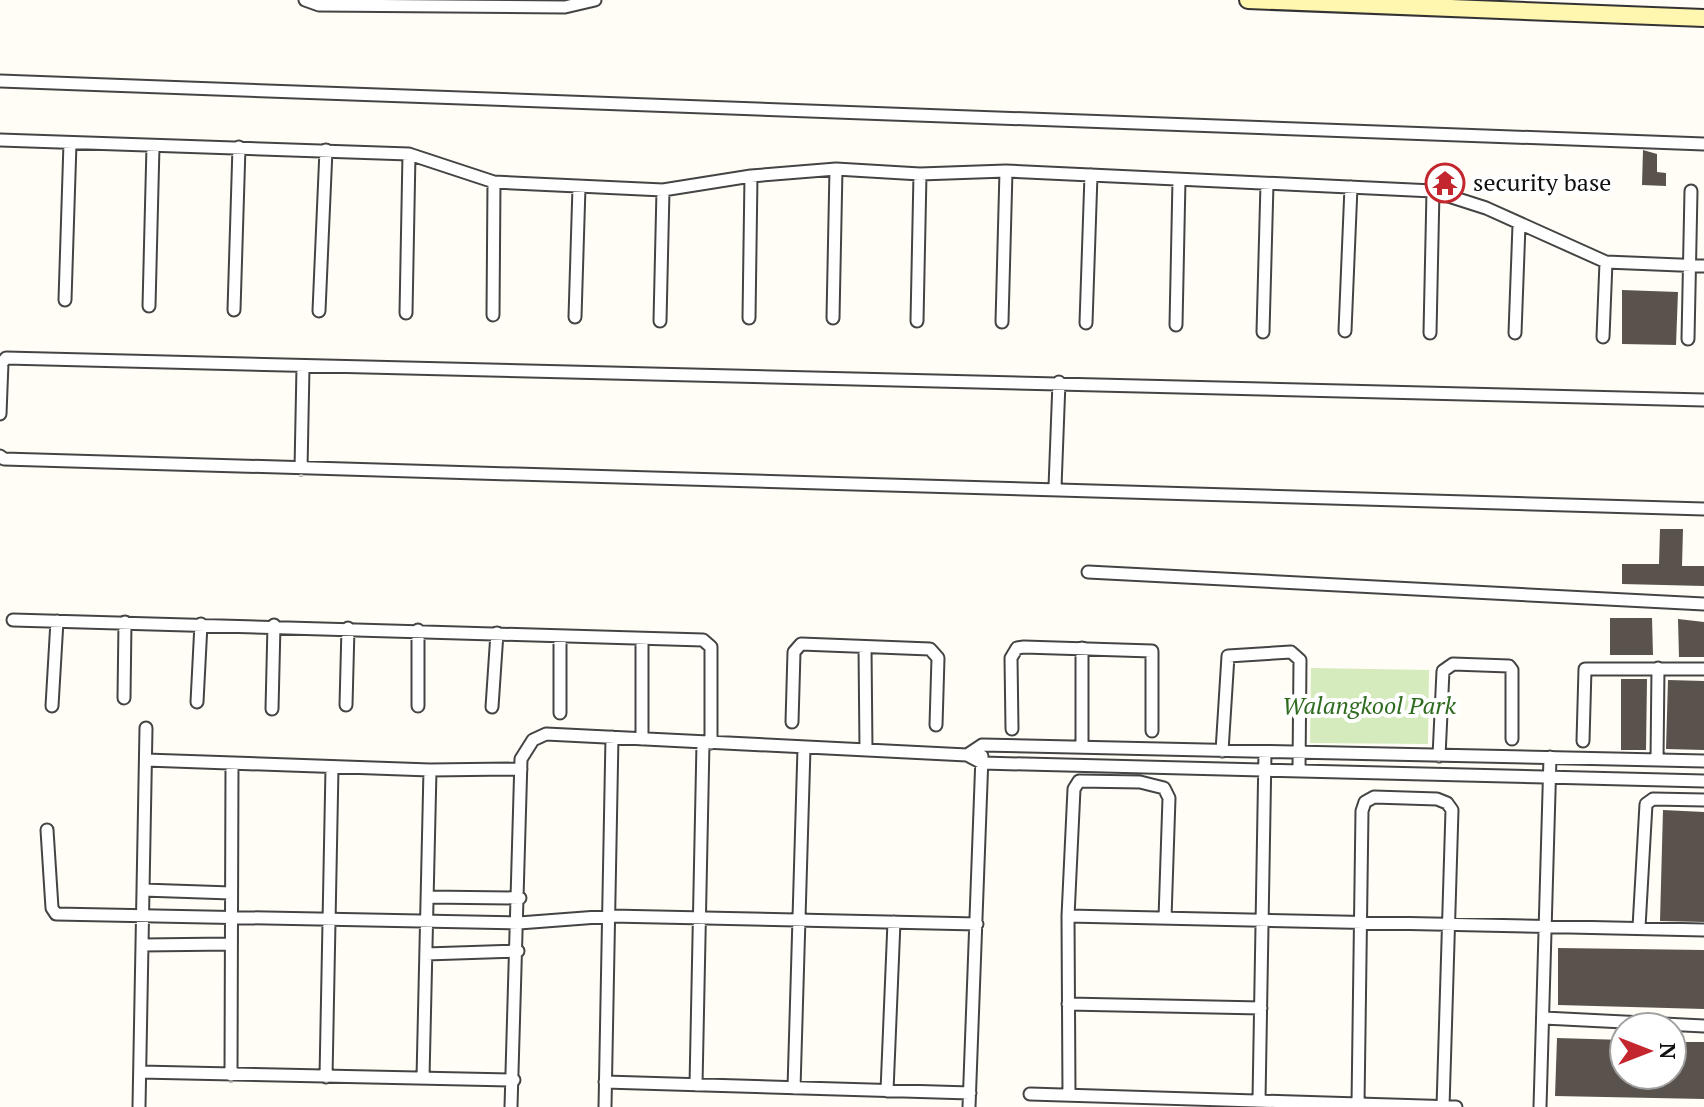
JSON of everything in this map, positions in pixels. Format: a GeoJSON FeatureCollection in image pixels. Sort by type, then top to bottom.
{"type":"FeatureCollection","features":[{"type":"Feature","properties":{"kind":"street"},"geometry":{"type":"LineString","coordinates":[[305,0],[319,5],[550,7],[595,0]]}},
{"type":"Feature","properties":{"kind":"street"},"geometry":{"type":"LineString","coordinates":[[1248,0],[1704,18]]}},
{"type":"Feature","properties":{"kind":"street"},"geometry":{"type":"LineString","coordinates":[[0,81],[1704,144]]}},
{"type":"Feature","properties":{"kind":"street"},"geometry":{"type":"LineString","coordinates":[[0,140],[409,154],[494,182],[663,190],[751,176],[836,169],[920,174],[1006,171],[1433,191],[1486,208],[1606,262],[1704,266]]}},
{"type":"Feature","properties":{"kind":"street"},"geometry":{"type":"LineString","coordinates":[[65,300],[70,143]]}},
{"type":"Feature","properties":{"kind":"street"},"geometry":{"type":"LineString","coordinates":[[149,306],[153,146]]}},
{"type":"Feature","properties":{"kind":"street"},"geometry":{"type":"LineString","coordinates":[[234,310],[239,147]]}},
{"type":"Feature","properties":{"kind":"street"},"geometry":{"type":"LineString","coordinates":[[319,311],[326,150]]}},
{"type":"Feature","properties":{"kind":"street"},"geometry":{"type":"LineString","coordinates":[[406,313],[409,154]]}},
{"type":"Feature","properties":{"kind":"street"},"geometry":{"type":"LineString","coordinates":[[833,318],[836,169]]}},
{"type":"Feature","properties":{"kind":"street"},"geometry":{"type":"LineString","coordinates":[[1002,322],[1006,171]]}},
{"type":"Feature","properties":{"kind":"street"},"geometry":{"type":"LineString","coordinates":[[917,321],[920,174]]}},
{"type":"Feature","properties":{"kind":"street"},"geometry":{"type":"LineString","coordinates":[[1086,323],[1091,175]]}},
{"type":"Feature","properties":{"kind":"street"},"geometry":{"type":"LineString","coordinates":[[749,318],[751,176]]}},
{"type":"Feature","properties":{"kind":"street"},"geometry":{"type":"LineString","coordinates":[[1176,325],[1179,180]]}},
{"type":"Feature","properties":{"kind":"street"},"geometry":{"type":"LineString","coordinates":[[493,315],[494,182]]}},
{"type":"Feature","properties":{"kind":"street"},"geometry":{"type":"LineString","coordinates":[[1263,332],[1267,184]]}},
{"type":"Feature","properties":{"kind":"street"},"geometry":{"type":"LineString","coordinates":[[575,317],[579,187]]}},
{"type":"Feature","properties":{"kind":"street"},"geometry":{"type":"LineString","coordinates":[[1345,331],[1351,187]]}},
{"type":"Feature","properties":{"kind":"street"},"geometry":{"type":"LineString","coordinates":[[660,321],[663,190]]}},
{"type":"Feature","properties":{"kind":"street"},"geometry":{"type":"LineString","coordinates":[[1430,333],[1433,191]]}},
{"type":"Feature","properties":{"kind":"street"},"geometry":{"type":"LineString","coordinates":[[1688,339],[1691,191]]}},
{"type":"Feature","properties":{"kind":"street"},"geometry":{"type":"LineString","coordinates":[[1515,333],[1519,225]]}},
{"type":"Feature","properties":{"kind":"street"},"geometry":{"type":"LineString","coordinates":[[1603,337],[1606,262]]}},
{"type":"Feature","properties":{"kind":"street"},"geometry":{"type":"LineString","coordinates":[[0,414],[2,363],[6,358],[1704,400]]}},
{"type":"Feature","properties":{"kind":"street"},"geometry":{"type":"LineString","coordinates":[[301,469],[303,367]]}},
{"type":"Feature","properties":{"kind":"street"},"geometry":{"type":"LineString","coordinates":[[1055,487],[1059,382]]}},
{"type":"Feature","properties":{"kind":"street"},"geometry":{"type":"LineString","coordinates":[[0,456],[4,459],[301,469],[1055,487],[1704,509]]}},
{"type":"Feature","properties":{"kind":"street"},"geometry":{"type":"LineString","coordinates":[[1088,572],[1704,604]]}},
{"type":"Feature","properties":{"kind":"street"},"geometry":{"type":"LineString","coordinates":[[13,620],[274,625],[703,640],[711,647],[696,1085]]}},
{"type":"Feature","properties":{"kind":"street"},"geometry":{"type":"LineString","coordinates":[[52,706],[57,621]]}},
{"type":"Feature","properties":{"kind":"street"},"geometry":{"type":"LineString","coordinates":[[124,698],[125,622]]}},
{"type":"Feature","properties":{"kind":"street"},"geometry":{"type":"LineString","coordinates":[[197,702],[201,624]]}},
{"type":"Feature","properties":{"kind":"street"},"geometry":{"type":"LineString","coordinates":[[272,709],[274,625]]}},
{"type":"Feature","properties":{"kind":"street"},"geometry":{"type":"LineString","coordinates":[[346,705],[348,628]]}},
{"type":"Feature","properties":{"kind":"street"},"geometry":{"type":"LineString","coordinates":[[418,630],[418,706]]}},
{"type":"Feature","properties":{"kind":"street"},"geometry":{"type":"LineString","coordinates":[[492,707],[497,633]]}},
{"type":"Feature","properties":{"kind":"street"},"geometry":{"type":"LineString","coordinates":[[560,636],[560,713]]}},
{"type":"Feature","properties":{"kind":"street"},"geometry":{"type":"LineString","coordinates":[[642,639],[642,739]]}},
{"type":"Feature","properties":{"kind":"street"},"geometry":{"type":"LineString","coordinates":[[792,722],[795,647],[865,647],[930,649],[936,653],[936,725]]}},
{"type":"Feature","properties":{"kind":"street"},"geometry":{"type":"LineString","coordinates":[[865,647],[866,750]]}},
{"type":"Feature","properties":{"kind":"street"},"geometry":{"type":"LineString","coordinates":[[1012,729],[1013,651],[1024,647],[1152,651],[1152,731]]}},
{"type":"Feature","properties":{"kind":"street"},"geometry":{"type":"LineString","coordinates":[[1082,648],[1082,746]]}},
{"type":"Feature","properties":{"kind":"street"},"geometry":{"type":"LineString","coordinates":[[1222,751],[1228,656],[1291,652],[1300,660],[1299,770]]}},
{"type":"Feature","properties":{"kind":"street"},"geometry":{"type":"LineString","coordinates":[[1439,756],[1443,671],[1453,664],[1509,666],[1512,670],[1512,739]]}},
{"type":"Feature","properties":{"kind":"street"},"geometry":{"type":"LineString","coordinates":[[1657,759],[1658,668]]}},
{"type":"Feature","properties":{"kind":"street"},"geometry":{"type":"LineString","coordinates":[[1583,741],[1585,669],[1704,669]]}},
{"type":"Feature","properties":{"kind":"street"},"geometry":{"type":"LineString","coordinates":[[139,1107],[146,728]]}},
{"type":"Feature","properties":{"kind":"street"},"geometry":{"type":"LineString","coordinates":[[511,1107],[520,898],[521,759],[533,740],[546,734],[967,755],[982,763],[1704,781]]}},
{"type":"Feature","properties":{"kind":"street"},"geometry":{"type":"LineString","coordinates":[[605,1107],[612,737]]}},
{"type":"Feature","properties":{"kind":"street"},"geometry":{"type":"LineString","coordinates":[[967,755],[982,745],[1704,761]]}},
{"type":"Feature","properties":{"kind":"street"},"geometry":{"type":"LineString","coordinates":[[969,1107],[982,745]]}},
{"type":"Feature","properties":{"kind":"street"},"geometry":{"type":"LineString","coordinates":[[794,1088],[804,748]]}},
{"type":"Feature","properties":{"kind":"street"},"geometry":{"type":"LineString","coordinates":[[1259,1100],[1265,752]]}},
{"type":"Feature","properties":{"kind":"street"},"geometry":{"type":"LineString","coordinates":[[1540,1107],[1550,757]]}},
{"type":"Feature","properties":{"kind":"street"},"geometry":{"type":"LineString","coordinates":[[146,760],[332,768],[521,769]]}},
{"type":"Feature","properties":{"kind":"street"},"geometry":{"type":"LineString","coordinates":[[231,1075],[232,764]]}},
{"type":"Feature","properties":{"kind":"street"},"geometry":{"type":"LineString","coordinates":[[326,1077],[332,768]]}},
{"type":"Feature","properties":{"kind":"street"},"geometry":{"type":"LineString","coordinates":[[423,1078],[430,770]]}},
{"type":"Feature","properties":{"kind":"street"},"geometry":{"type":"LineString","coordinates":[[1069,1095],[1068,916],[1076,784],[1079,781],[1140,782],[1164,788],[1169,798],[1165,918]]}},
{"type":"Feature","properties":{"kind":"street"},"geometry":{"type":"LineString","coordinates":[[1358,1104],[1365,802],[1374,797],[1437,799],[1447,803],[1452,810],[1443,1107]]}},
{"type":"Feature","properties":{"kind":"street"},"geometry":{"type":"LineString","coordinates":[[1639,927],[1646,804],[1653,799],[1704,800]]}},
{"type":"Feature","properties":{"kind":"street"},"geometry":{"type":"LineString","coordinates":[[47,830],[54,912],[519,923],[611,916],[977,924]]}},
{"type":"Feature","properties":{"kind":"street"},"geometry":{"type":"LineString","coordinates":[[143,890],[231,893]]}},
{"type":"Feature","properties":{"kind":"street"},"geometry":{"type":"LineString","coordinates":[[428,897],[520,898]]}},
{"type":"Feature","properties":{"kind":"street"},"geometry":{"type":"LineString","coordinates":[[1068,916],[1362,920],[1704,930]]}},
{"type":"Feature","properties":{"kind":"street"},"geometry":{"type":"LineString","coordinates":[[887,1091],[894,922]]}},
{"type":"Feature","properties":{"kind":"street"},"geometry":{"type":"LineString","coordinates":[[142,945],[230,944]]}},
{"type":"Feature","properties":{"kind":"street"},"geometry":{"type":"LineString","coordinates":[[426,954],[518,951]]}},
{"type":"Feature","properties":{"kind":"street"},"geometry":{"type":"LineString","coordinates":[[1068,1004],[1261,1008]]}},
{"type":"Feature","properties":{"kind":"street"},"geometry":{"type":"LineString","coordinates":[[1544,1018],[1704,1026]]}},
{"type":"Feature","properties":{"kind":"street"},"geometry":{"type":"LineString","coordinates":[[140,1072],[514,1080]]}},
{"type":"Feature","properties":{"kind":"street"},"geometry":{"type":"LineString","coordinates":[[605,1082],[970,1093]]}},
{"type":"Feature","properties":{"kind":"street"},"geometry":{"type":"LineString","coordinates":[[1030,1094],[1456,1107]]}},
{"type":"Feature","properties":{"kind":"green space","name":"Walangkool Park"},"geometry":{"type":"Polygon","coordinates":[[[1311,668],[1429,670],[1428,744],[1310,743],[1311,668]]]}},
{"type":"Feature","properties":{"kind":"building"},"geometry":{"type":"Polygon","coordinates":[[[1643,150],[1657,154],[1657,172],[1666,173],[1666,186],[1642,185],[1643,150]]]}},
{"type":"Feature","properties":{"kind":"building"},"geometry":{"type":"Polygon","coordinates":[[[1622,290],[1678,292],[1676,345],[1622,344],[1622,290]]]}},
{"type":"Feature","properties":{"kind":"building"},"geometry":{"type":"Polygon","coordinates":[[[1660,529],[1683,529],[1682,566],[1704,566],[1704,586],[1622,584],[1622,564],[1659,564],[1660,529]]]}},
{"type":"Feature","properties":{"kind":"building"},"geometry":{"type":"Polygon","coordinates":[[[1610,618],[1652,618],[1653,655],[1610,655],[1610,618]]]}},
{"type":"Feature","properties":{"kind":"building"},"geometry":{"type":"Polygon","coordinates":[[[1678,619],[1704,622],[1704,657],[1679,657],[1678,619]]]}},
{"type":"Feature","properties":{"kind":"building"},"geometry":{"type":"Polygon","coordinates":[[[1621,679],[1647,679],[1646,750],[1621,750],[1621,679]]]}},
{"type":"Feature","properties":{"kind":"building"},"geometry":{"type":"Polygon","coordinates":[[[1668,680],[1704,681],[1704,750],[1666,749],[1668,680]]]}},
{"type":"Feature","properties":{"kind":"building"},"geometry":{"type":"Polygon","coordinates":[[[1663,810],[1704,812],[1704,922],[1660,921],[1663,810]]]}},
{"type":"Feature","properties":{"kind":"building"},"geometry":{"type":"Polygon","coordinates":[[[1558,948],[1704,950],[1704,1009],[1558,1005],[1558,948]]]}},
{"type":"Feature","properties":{"kind":"building"},"geometry":{"type":"Polygon","coordinates":[[[1557,1038],[1608,1040],[1608,1091],[1688,1091],[1688,1042],[1704,1042],[1704,1099],[1555,1096],[1557,1038]]]}},
{"type":"Feature","properties":{"kind":"place","name":"security base"},"geometry":{"type":"Point","coordinates":[1445,183]}}]}
